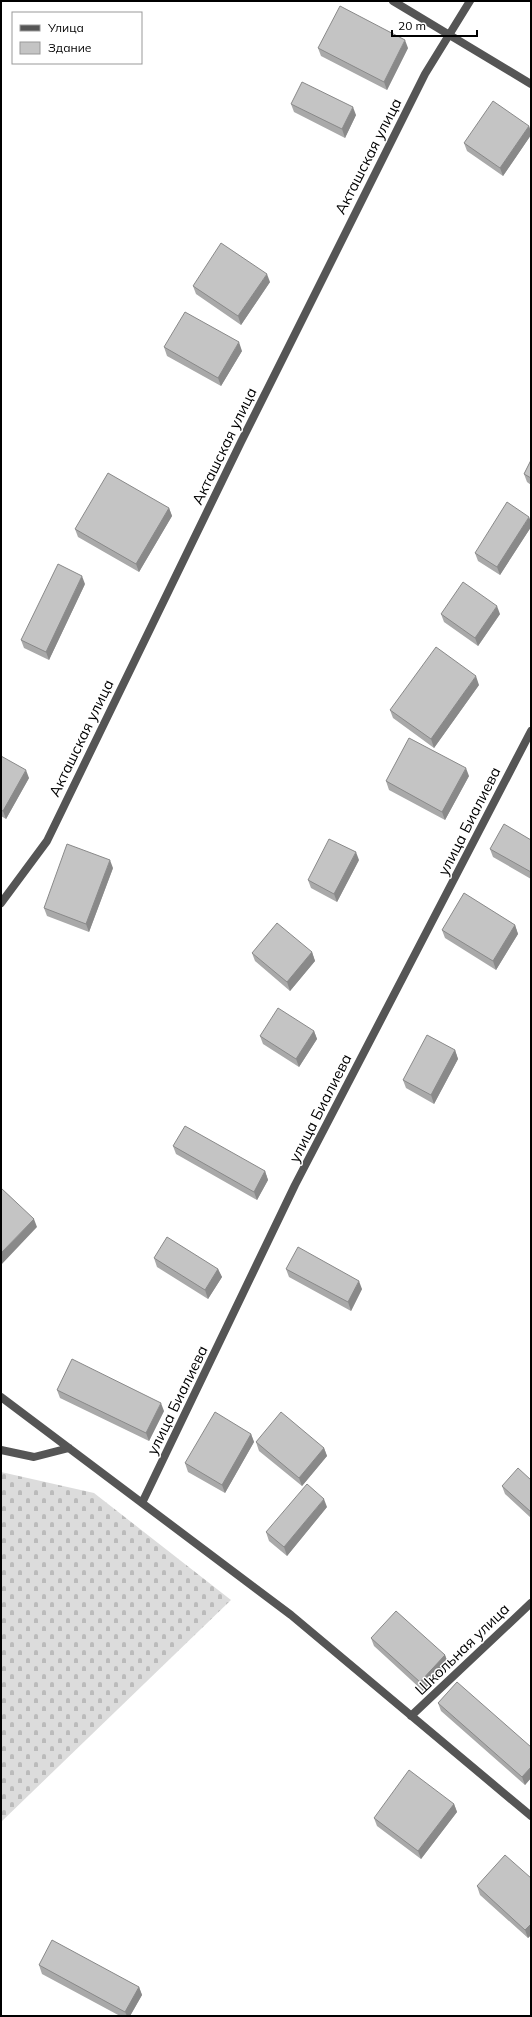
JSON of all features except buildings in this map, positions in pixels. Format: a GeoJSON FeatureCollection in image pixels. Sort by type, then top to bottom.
{"type":"FeatureCollection","features":[{"type":"Feature","properties":{"kind":"street"},"geometry":{"type":"LineString","coordinates":[[393,1],[531,84]]}},
{"type":"Feature","properties":{"kind":"street","name":"Акташская улица"},"geometry":{"type":"LineString","coordinates":[[1,903],[47,840],[283,357],[425,74],[470,1]]}},
{"type":"Feature","properties":{"kind":"street","name":"улица Биалиева"},"geometry":{"type":"LineString","coordinates":[[142,1503],[296,1185],[531,731]]}},
{"type":"Feature","properties":{"kind":"street"},"geometry":{"type":"LineString","coordinates":[[1,1397],[291,1615],[531,1816]]}},
{"type":"Feature","properties":{"kind":"street"},"geometry":{"type":"LineString","coordinates":[[1,1450],[34,1457],[69,1448]]}},
{"type":"Feature","properties":{"kind":"street","name":"Школьная улица"},"geometry":{"type":"LineString","coordinates":[[412,1716],[531,1603]]}},
{"type":"Feature","properties":{"kind":"green space"},"geometry":{"type":"Polygon","coordinates":[[[1,1472],[94,1493],[231,1600],[1,1822],[1,1472]]]}}]}
